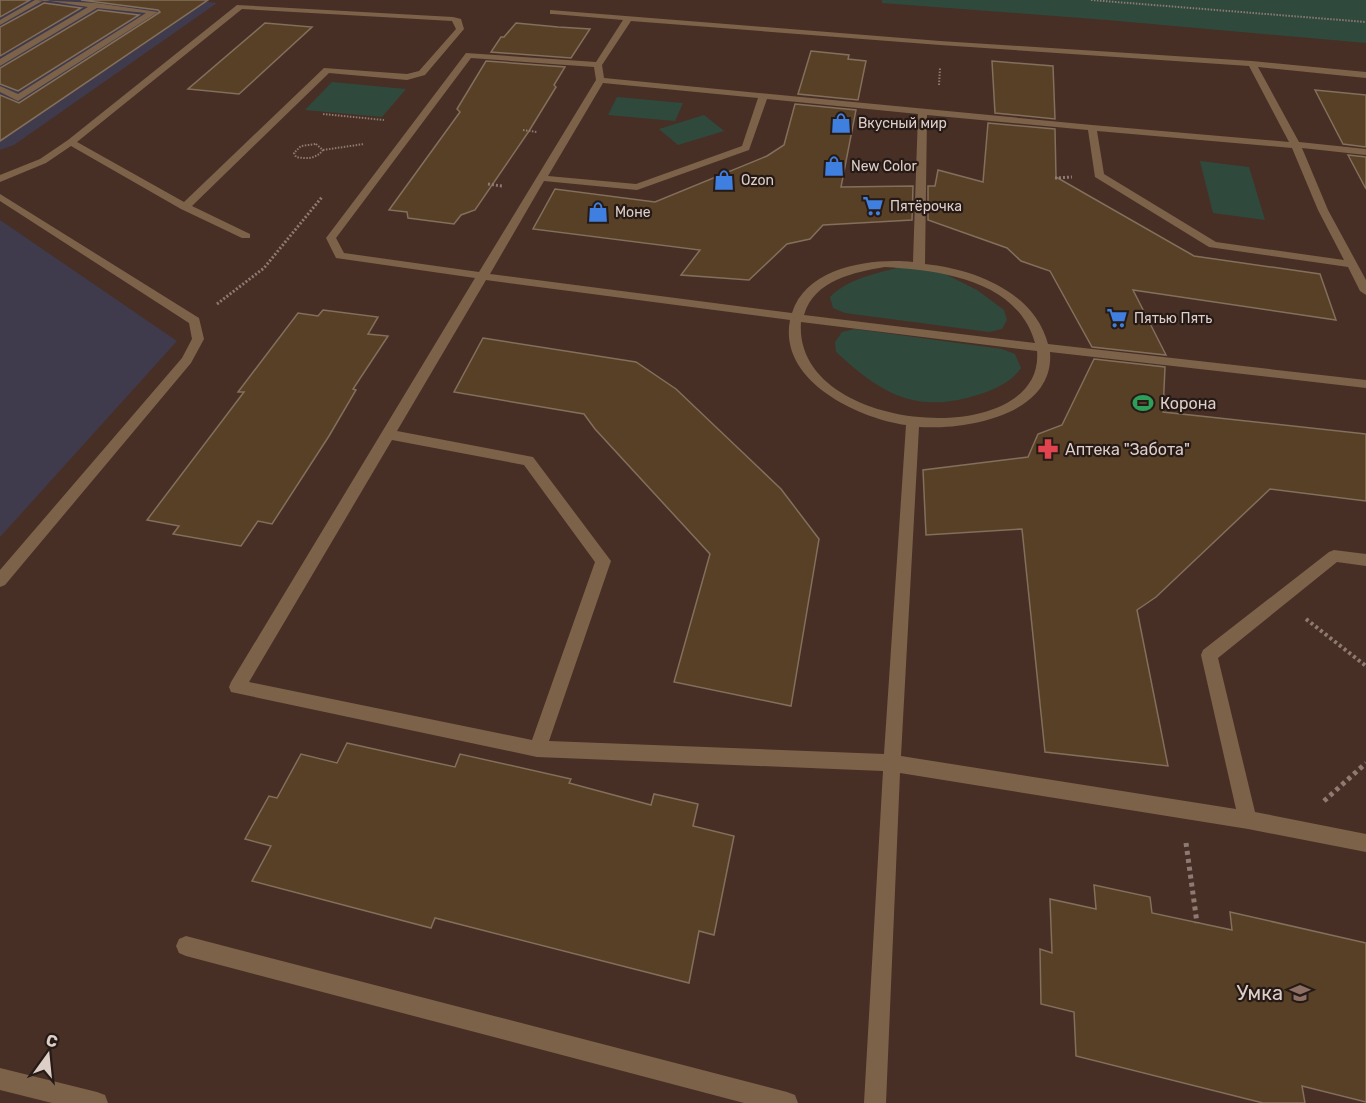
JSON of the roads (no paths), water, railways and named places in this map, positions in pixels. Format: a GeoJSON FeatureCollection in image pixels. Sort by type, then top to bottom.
{"type":"FeatureCollection","features":[{"type":"Feature","properties":{"kind":"street"},"geometry":{"type":"LineString","coordinates":[[0,22],[41,0]]}},
{"type":"Feature","properties":{"kind":"street"},"geometry":{"type":"LineString","coordinates":[[0,89],[18,98],[154,12],[48,0]]}},
{"type":"Feature","properties":{"kind":"street"},"geometry":{"type":"LineString","coordinates":[[0,63],[96,5]]}},
{"type":"Feature","properties":{"kind":"street"},"geometry":{"type":"LineString","coordinates":[[0,179],[43,161],[71,142],[240,7],[458,21],[460,29],[422,73],[407,76],[327,70],[185,207]]}},
{"type":"Feature","properties":{"kind":"street"},"geometry":{"type":"LineString","coordinates":[[553,12],[940,43],[1252,64],[1366,75]]}},
{"type":"Feature","properties":{"kind":"street"},"geometry":{"type":"LineString","coordinates":[[628,17],[598,66],[600,80],[237,687],[537,748],[892,763],[1248,820],[1366,843]]}},
{"type":"Feature","properties":{"kind":"street"},"geometry":{"type":"LineString","coordinates":[[598,66],[469,55],[331,238],[340,256],[794,319],[1044,350],[1366,384]]}},
{"type":"Feature","properties":{"kind":"street"},"geometry":{"type":"LineString","coordinates":[[1252,64],[1296,145],[1323,210],[1366,291]]}},
{"type":"Feature","properties":{"kind":"street"},"geometry":{"type":"LineString","coordinates":[[600,80],[1366,152]]}},
{"type":"Feature","properties":{"kind":"street"},"geometry":{"type":"LineString","coordinates":[[540,178],[637,187],[746,148],[764,96]]}},
{"type":"Feature","properties":{"kind":"street"},"geometry":{"type":"LineString","coordinates":[[920,264],[923,111]]}},
{"type":"Feature","properties":{"kind":"street"},"geometry":{"type":"LineString","coordinates":[[1092,128],[1099,175],[1213,245],[1351,264]]}},
{"type":"Feature","properties":{"kind":"street"},"geometry":{"type":"LineString","coordinates":[[71,142],[185,207],[246,236]]}},
{"type":"Feature","properties":{"kind":"street"},"geometry":{"type":"LineString","coordinates":[[0,197],[195,321],[198,339],[187,360],[0,581]]}},
{"type":"Feature","properties":{"kind":"street"},"geometry":{"type":"LineString","coordinates":[[885,264],[920,264],[955,271],[988,284],[1015,303],[1035,325],[1044,350],[1041,375],[1024,398],[995,414],[956,423],[913,422],[870,411],[834,393],[808,369],[795,344],[794,319],[805,297],[825,281],[852,269],[885,264]]}},
{"type":"Feature","properties":{"kind":"street"},"geometry":{"type":"LineString","coordinates":[[874,1103],[913,422]]}},
{"type":"Feature","properties":{"kind":"street"},"geometry":{"type":"LineString","coordinates":[[387,434],[528,461],[603,561],[537,748]]}},
{"type":"Feature","properties":{"kind":"street"},"geometry":{"type":"LineString","coordinates":[[1248,820],[1209,655],[1334,556],[1366,560]]}},
{"type":"Feature","properties":{"kind":"street"},"geometry":{"type":"LineString","coordinates":[[186,946],[787,1103]]}},
{"type":"Feature","properties":{"kind":"street"},"geometry":{"type":"LineString","coordinates":[[0,1079],[97,1103]]}},
{"type":"Feature","properties":{"kind":"place","name":"Вкусный мир"},"geometry":{"type":"Point","coordinates":[841,123]}},
{"type":"Feature","properties":{"kind":"place","name":"New Color"},"geometry":{"type":"Point","coordinates":[834,166]}},
{"type":"Feature","properties":{"kind":"place","name":"Ozon"},"geometry":{"type":"Point","coordinates":[724,180]}},
{"type":"Feature","properties":{"kind":"place","name":"Пятёрочка"},"geometry":{"type":"Point","coordinates":[873,206]}},
{"type":"Feature","properties":{"kind":"place","name":"Моне"},"geometry":{"type":"Point","coordinates":[598,212]}},
{"type":"Feature","properties":{"kind":"place","name":"Пятью Пять"},"geometry":{"type":"Point","coordinates":[1117,318]}},
{"type":"Feature","properties":{"kind":"place","name":"Корона"},"geometry":{"type":"Point","coordinates":[1143,403]}},
{"type":"Feature","properties":{"kind":"place","name":"Аптека \"Забота\""},"geometry":{"type":"Point","coordinates":[1048,449]}},
{"type":"Feature","properties":{"kind":"place","name":"Умка"},"geometry":{"type":"Point","coordinates":[1300,993]}}]}
